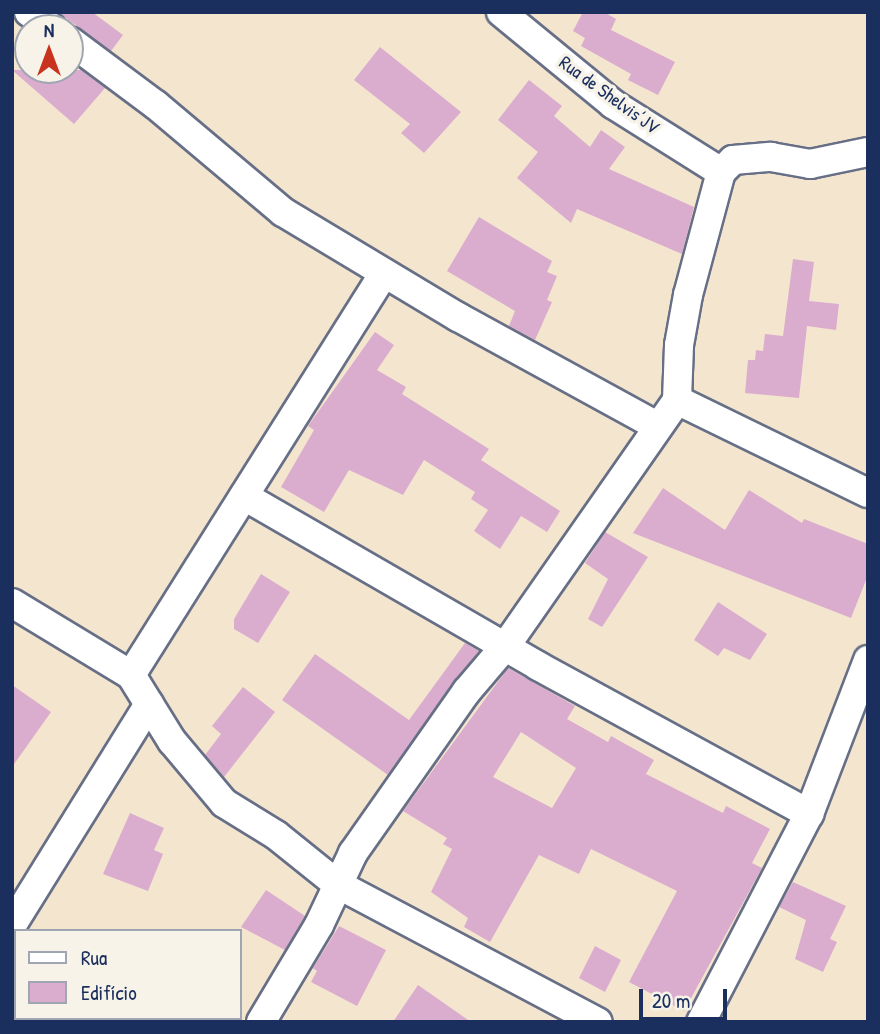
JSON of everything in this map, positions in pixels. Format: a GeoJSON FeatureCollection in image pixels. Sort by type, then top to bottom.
{"type":"FeatureCollection","features":[{"type":"Feature","properties":{"kind":"street","name":"Rua de Shelvis’JV"},"geometry":{"type":"LineString","coordinates":[[501,12],[613,104],[721,172]]}},
{"type":"Feature","properties":{"kind":"street"},"geometry":{"type":"LineString","coordinates":[[84,51],[156,105],[283,212],[384,274],[657,426]]}},
{"type":"Feature","properties":{"kind":"street"},"geometry":{"type":"LineString","coordinates":[[261,1022],[320,925],[353,853],[426,747],[507,644],[677,400],[679,345],[688,295],[721,172],[733,160],[771,157],[810,164],[868,152]]}},
{"type":"Feature","properties":{"kind":"street"},"geometry":{"type":"LineString","coordinates":[[131,675],[384,274]]}},
{"type":"Feature","properties":{"kind":"street"},"geometry":{"type":"LineString","coordinates":[[677,400],[868,493]]}},
{"type":"Feature","properties":{"kind":"street"},"geometry":{"type":"LineString","coordinates":[[244,496],[507,644],[651,730],[809,814]]}},
{"type":"Feature","properties":{"kind":"street"},"geometry":{"type":"LineString","coordinates":[[12,603],[131,675],[193,770],[225,803],[276,835],[337,884],[598,1022]]}},
{"type":"Feature","properties":{"kind":"street"},"geometry":{"type":"LineString","coordinates":[[701,1022],[809,814],[868,660]]}},
{"type":"Feature","properties":{"kind":"street"},"geometry":{"type":"LineString","coordinates":[[12,925],[149,704]]}},
{"type":"Feature","properties":{"kind":"building"},"geometry":{"type":"Polygon","coordinates":[[[58,12],[92,12],[123,35],[111,51],[84,31],[84,14],[58,12]]]}},
{"type":"Feature","properties":{"kind":"building"},"geometry":{"type":"Polygon","coordinates":[[[583,12],[604,12],[616,19],[611,30],[675,62],[658,95],[628,80],[631,74],[581,46],[585,38],[573,31],[583,12]]]}},
{"type":"Feature","properties":{"kind":"building"},"geometry":{"type":"Polygon","coordinates":[[[380,47],[461,112],[424,153],[401,133],[410,124],[354,80],[380,47]]]}},
{"type":"Feature","properties":{"kind":"building"},"geometry":{"type":"Polygon","coordinates":[[[84,72],[105,88],[74,124],[28,84],[84,84],[84,72]]]}},
{"type":"Feature","properties":{"kind":"building"},"geometry":{"type":"Polygon","coordinates":[[[529,80],[562,106],[554,116],[590,147],[601,130],[625,147],[609,169],[694,207],[682,254],[577,209],[571,223],[517,178],[538,152],[498,120],[529,80]]]}},
{"type":"Feature","properties":{"kind":"building"},"geometry":{"type":"Polygon","coordinates":[[[479,217],[552,261],[547,272],[557,276],[547,300],[552,302],[535,340],[509,326],[515,311],[447,271],[479,217]]]}},
{"type":"Feature","properties":{"kind":"building"},"geometry":{"type":"Polygon","coordinates":[[[793,259],[814,262],[809,301],[839,304],[836,330],[807,326],[799,398],[745,393],[748,360],[755,360],[756,350],[763,351],[765,334],[783,336],[793,259]]]}},
{"type":"Feature","properties":{"kind":"building"},"geometry":{"type":"Polygon","coordinates":[[[375,332],[394,345],[377,370],[406,387],[402,394],[489,449],[481,460],[560,511],[547,532],[521,516],[500,549],[474,531],[488,510],[471,499],[475,492],[424,460],[403,495],[349,470],[324,512],[281,487],[314,430],[308,426],[375,332]]]}},
{"type":"Feature","properties":{"kind":"building"},"geometry":{"type":"Polygon","coordinates":[[[663,488],[725,530],[749,490],[802,523],[804,519],[868,544],[868,575],[851,618],[633,533],[663,488]]]}},
{"type":"Feature","properties":{"kind":"building"},"geometry":{"type":"Polygon","coordinates":[[[605,532],[648,557],[602,627],[588,619],[608,579],[585,563],[605,532]]]}},
{"type":"Feature","properties":{"kind":"building"},"geometry":{"type":"Polygon","coordinates":[[[261,574],[290,592],[258,643],[234,629],[234,619],[261,574]]]}},
{"type":"Feature","properties":{"kind":"building"},"geometry":{"type":"Polygon","coordinates":[[[718,602],[767,634],[750,660],[724,648],[718,656],[694,640],[718,602]]]}},
{"type":"Feature","properties":{"kind":"building"},"geometry":{"type":"Polygon","coordinates":[[[465,643],[479,651],[388,775],[282,700],[315,654],[409,720],[465,643]]]}},
{"type":"Feature","properties":{"kind":"building"},"geometry":{"type":"Polygon","coordinates":[[[508,668],[575,706],[567,719],[608,742],[611,736],[654,760],[646,774],[723,813],[726,806],[770,829],[752,863],[762,868],[684,1011],[629,982],[677,891],[591,849],[579,874],[539,855],[490,942],[464,927],[468,918],[431,892],[452,849],[443,844],[447,838],[403,811],[508,668]],[[521,732],[493,777],[552,808],[576,768],[521,732]]]}},
{"type":"Feature","properties":{"kind":"building"},"geometry":{"type":"Polygon","coordinates":[[[12,685],[51,712],[12,767],[12,685]]]}},
{"type":"Feature","properties":{"kind":"building"},"geometry":{"type":"Polygon","coordinates":[[[243,687],[275,712],[224,777],[205,755],[221,734],[212,726],[243,687]]]}},
{"type":"Feature","properties":{"kind":"building"},"geometry":{"type":"Polygon","coordinates":[[[130,813],[164,828],[154,850],[163,854],[148,891],[103,874],[130,813]]]}},
{"type":"Feature","properties":{"kind":"building"},"geometry":{"type":"Polygon","coordinates":[[[793,882],[846,906],[830,939],[837,942],[823,972],[795,959],[806,920],[779,907],[793,882]]]}},
{"type":"Feature","properties":{"kind":"building"},"geometry":{"type":"Polygon","coordinates":[[[266,890],[305,916],[285,950],[241,927],[266,890]]]}},
{"type":"Feature","properties":{"kind":"building"},"geometry":{"type":"Polygon","coordinates":[[[339,926],[386,950],[357,1006],[311,982],[317,971],[313,968],[339,926]]]}},
{"type":"Feature","properties":{"kind":"building"},"geometry":{"type":"Polygon","coordinates":[[[595,946],[621,960],[605,992],[579,978],[595,946]]]}},
{"type":"Feature","properties":{"kind":"building"},"geometry":{"type":"Polygon","coordinates":[[[418,985],[471,1022],[393,1022],[418,985]]]}}]}
